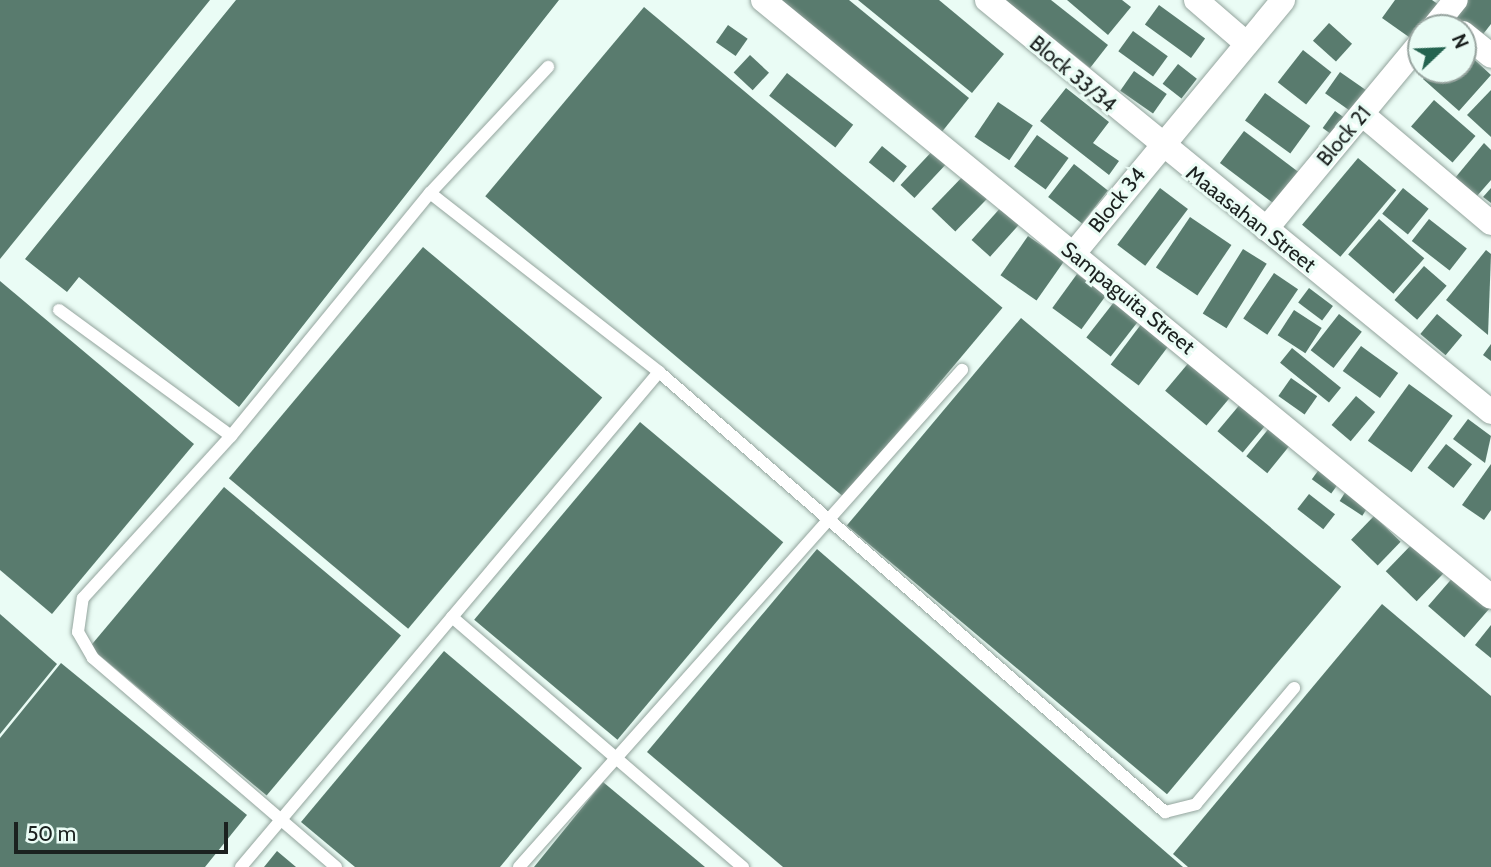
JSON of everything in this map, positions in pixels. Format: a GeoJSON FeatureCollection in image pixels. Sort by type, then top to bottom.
{"type":"FeatureCollection","features":[{"type":"Feature","properties":{"kind":"street","name":"Sampaguita Street"},"geometry":{"type":"LineString","coordinates":[[764,0],[1491,597]]}},
{"type":"Feature","properties":{"kind":"street","name":"Block 33/34"},"geometry":{"type":"LineString","coordinates":[[987,0],[1160,147]]}},
{"type":"Feature","properties":{"kind":"street"},"geometry":{"type":"LineString","coordinates":[[1196,0],[1247,44]]}},
{"type":"Feature","properties":{"kind":"street"},"geometry":{"type":"LineString","coordinates":[[1160,147],[1283,0]]}},
{"type":"Feature","properties":{"kind":"street"},"geometry":{"type":"LineString","coordinates":[[1477,44],[1491,56]]}},
{"type":"Feature","properties":{"kind":"street","name":"Block 21"},"geometry":{"type":"LineString","coordinates":[[1266,229],[1407,59]]}},
{"type":"Feature","properties":{"kind":"street"},"geometry":{"type":"LineString","coordinates":[[1362,114],[1491,223]]}},
{"type":"Feature","properties":{"kind":"street","name":"Block 34"},"geometry":{"type":"LineString","coordinates":[[1074,253],[1160,147]]}},
{"type":"Feature","properties":{"kind":"street","name":"Maaasahan Street"},"geometry":{"type":"LineString","coordinates":[[1160,147],[1266,229],[1491,412]]}},
{"type":"Feature","properties":{"kind":"lane"},"geometry":{"type":"LineString","coordinates":[[336,867],[93,658],[78,632],[83,598],[231,436],[430,193],[548,68]]}},
{"type":"Feature","properties":{"kind":"lane"},"geometry":{"type":"LineString","coordinates":[[430,193],[659,372],[828,524],[1165,813],[1196,804],[1294,688]]}},
{"type":"Feature","properties":{"kind":"lane"},"geometry":{"type":"LineString","coordinates":[[59,310],[231,436]]}},
{"type":"Feature","properties":{"kind":"lane"},"geometry":{"type":"LineString","coordinates":[[519,867],[615,757],[828,524],[962,370]]}},
{"type":"Feature","properties":{"kind":"lane"},"geometry":{"type":"LineString","coordinates":[[241,867],[659,372]]}},
{"type":"Feature","properties":{"kind":"lane"},"geometry":{"type":"LineString","coordinates":[[452,617],[743,867]]}},
{"type":"Feature","properties":{"kind":"building"},"geometry":{"type":"Polygon","coordinates":[[[0,0],[210,0],[0,259],[0,0]]]}},
{"type":"Feature","properties":{"kind":"building"},"geometry":{"type":"Polygon","coordinates":[[[236,0],[559,0],[239,407],[79,277],[67,292],[25,259],[236,0]]]}},
{"type":"Feature","properties":{"kind":"building"},"geometry":{"type":"Polygon","coordinates":[[[769,0],[849,0],[969,98],[937,138],[769,0]]]}},
{"type":"Feature","properties":{"kind":"building"},"geometry":{"type":"Polygon","coordinates":[[[858,0],[939,0],[1004,54],[972,93],[858,0]]]}},
{"type":"Feature","properties":{"kind":"building"},"geometry":{"type":"Polygon","coordinates":[[[1005,0],[1051,0],[1108,45],[1090,68],[1005,0]]]}},
{"type":"Feature","properties":{"kind":"building"},"geometry":{"type":"Polygon","coordinates":[[[1067,0],[1122,0],[1131,7],[1108,35],[1067,0]]]}},
{"type":"Feature","properties":{"kind":"building"},"geometry":{"type":"Polygon","coordinates":[[[1395,0],[1432,0],[1442,7],[1437,14],[1407,14],[1407,36],[1382,18],[1395,0]]]}},
{"type":"Feature","properties":{"kind":"building"},"geometry":{"type":"Polygon","coordinates":[[[1467,0],[1491,0],[1491,24],[1480,38],[1477,35],[1477,14],[1456,14],[1467,0]]]}},
{"type":"Feature","properties":{"kind":"building"},"geometry":{"type":"Polygon","coordinates":[[[1159,5],[1205,39],[1191,58],[1145,24],[1159,5]]]}},
{"type":"Feature","properties":{"kind":"building"},"geometry":{"type":"Polygon","coordinates":[[[644,7],[1003,308],[844,497],[485,196],[644,7]]]}},
{"type":"Feature","properties":{"kind":"building"},"geometry":{"type":"Polygon","coordinates":[[[1329,23],[1352,44],[1336,62],[1313,41],[1329,23]]]}},
{"type":"Feature","properties":{"kind":"building"},"geometry":{"type":"Polygon","coordinates":[[[728,25],[748,39],[736,56],[716,42],[728,25]]]}},
{"type":"Feature","properties":{"kind":"building"},"geometry":{"type":"Polygon","coordinates":[[[1133,31],[1168,56],[1153,77],[1118,51],[1133,31]]]}},
{"type":"Feature","properties":{"kind":"building"},"geometry":{"type":"Polygon","coordinates":[[[1303,50],[1331,72],[1306,104],[1278,82],[1303,50]]]}},
{"type":"Feature","properties":{"kind":"building"},"geometry":{"type":"Polygon","coordinates":[[[750,55],[769,73],[753,90],[734,73],[750,55]]]}},
{"type":"Feature","properties":{"kind":"building"},"geometry":{"type":"Polygon","coordinates":[[[1477,62],[1491,75],[1459,111],[1429,84],[1477,84],[1477,62]]]}},
{"type":"Feature","properties":{"kind":"building"},"geometry":{"type":"Polygon","coordinates":[[[1178,64],[1197,79],[1182,98],[1163,84],[1178,64]]]}},
{"type":"Feature","properties":{"kind":"building"},"geometry":{"type":"Polygon","coordinates":[[[1134,71],[1167,94],[1153,114],[1120,91],[1134,71]]]}},
{"type":"Feature","properties":{"kind":"building"},"geometry":{"type":"Polygon","coordinates":[[[1340,72],[1372,94],[1357,116],[1325,93],[1340,72]]]}},
{"type":"Feature","properties":{"kind":"building"},"geometry":{"type":"Polygon","coordinates":[[[787,73],[853,125],[835,148],[769,96],[787,73]]]}},
{"type":"Feature","properties":{"kind":"building"},"geometry":{"type":"Polygon","coordinates":[[[1066,88],[1109,122],[1093,143],[1119,161],[1109,175],[1040,121],[1066,88]]]}},
{"type":"Feature","properties":{"kind":"building"},"geometry":{"type":"Polygon","coordinates":[[[1491,90],[1491,137],[1467,115],[1491,90]]]}},
{"type":"Feature","properties":{"kind":"building"},"geometry":{"type":"Polygon","coordinates":[[[1265,93],[1310,126],[1290,153],[1245,121],[1265,93]]]}},
{"type":"Feature","properties":{"kind":"building"},"geometry":{"type":"Polygon","coordinates":[[[1434,100],[1476,136],[1453,162],[1411,126],[1434,100]]]}},
{"type":"Feature","properties":{"kind":"building"},"geometry":{"type":"Polygon","coordinates":[[[998,102],[1033,125],[1009,160],[975,137],[998,102]]]}},
{"type":"Feature","properties":{"kind":"building"},"geometry":{"type":"Polygon","coordinates":[[[1335,111],[1354,125],[1342,142],[1323,128],[1335,111]]]}},
{"type":"Feature","properties":{"kind":"building"},"geometry":{"type":"Polygon","coordinates":[[[1244,131],[1299,173],[1275,204],[1220,163],[1244,131]]]}},
{"type":"Feature","properties":{"kind":"building"},"geometry":{"type":"Polygon","coordinates":[[[1037,135],[1069,158],[1046,189],[1014,167],[1037,135]]]}},
{"type":"Feature","properties":{"kind":"building"},"geometry":{"type":"Polygon","coordinates":[[[1484,143],[1491,150],[1491,180],[1477,196],[1455,178],[1484,143]]]}},
{"type":"Feature","properties":{"kind":"building"},"geometry":{"type":"Polygon","coordinates":[[[882,146],[907,166],[894,182],[869,162],[882,146]]]}},
{"type":"Feature","properties":{"kind":"building"},"geometry":{"type":"Polygon","coordinates":[[[936,147],[950,160],[914,198],[901,185],[936,147]]]}},
{"type":"Feature","properties":{"kind":"building"},"geometry":{"type":"Polygon","coordinates":[[[1358,158],[1396,190],[1340,257],[1302,225],[1358,158]]]}},
{"type":"Feature","properties":{"kind":"building"},"geometry":{"type":"Polygon","coordinates":[[[1074,164],[1108,190],[1082,224],[1048,197],[1074,164]]]}},
{"type":"Feature","properties":{"kind":"building"},"geometry":{"type":"Polygon","coordinates":[[[967,172],[991,195],[955,232],[932,209],[967,172]]]}},
{"type":"Feature","properties":{"kind":"building"},"geometry":{"type":"Polygon","coordinates":[[[1160,188],[1188,209],[1145,266],[1117,245],[1160,188]]]}},
{"type":"Feature","properties":{"kind":"building"},"geometry":{"type":"Polygon","coordinates":[[[1403,188],[1429,209],[1408,234],[1382,214],[1403,188]]]}},
{"type":"Feature","properties":{"kind":"building"},"geometry":{"type":"Polygon","coordinates":[[[1491,188],[1491,203],[1483,197],[1491,188]]]}},
{"type":"Feature","properties":{"kind":"building"},"geometry":{"type":"Polygon","coordinates":[[[1003,205],[1022,222],[990,257],[972,240],[1003,205]]]}},
{"type":"Feature","properties":{"kind":"building"},"geometry":{"type":"Polygon","coordinates":[[[1190,217],[1231,245],[1197,296],[1156,268],[1190,217]]]}},
{"type":"Feature","properties":{"kind":"building"},"geometry":{"type":"Polygon","coordinates":[[[1379,219],[1424,258],[1393,294],[1348,254],[1379,219]]]}},
{"type":"Feature","properties":{"kind":"building"},"geometry":{"type":"Polygon","coordinates":[[[1429,219],[1467,249],[1450,271],[1412,241],[1429,219]]]}},
{"type":"Feature","properties":{"kind":"building"},"geometry":{"type":"Polygon","coordinates":[[[1028,236],[1064,261],[1037,301],[1000,275],[1028,236]]]}},
{"type":"Feature","properties":{"kind":"building"},"geometry":{"type":"Polygon","coordinates":[[[423,247],[602,397],[408,629],[229,478],[423,247]]]}},
{"type":"Feature","properties":{"kind":"building"},"geometry":{"type":"Polygon","coordinates":[[[1243,249],[1267,264],[1226,328],[1203,313],[1243,249]]]}},
{"type":"Feature","properties":{"kind":"building"},"geometry":{"type":"Polygon","coordinates":[[[1486,250],[1491,254],[1488,335],[1446,300],[1486,250]]]}},
{"type":"Feature","properties":{"kind":"building"},"geometry":{"type":"Polygon","coordinates":[[[1424,266],[1447,286],[1417,320],[1394,300],[1424,266]]]}},
{"type":"Feature","properties":{"kind":"building"},"geometry":{"type":"Polygon","coordinates":[[[1274,273],[1298,289],[1267,335],[1243,319],[1274,273]]]}},
{"type":"Feature","properties":{"kind":"building"},"geometry":{"type":"Polygon","coordinates":[[[1077,274],[1106,295],[1081,329],[1052,308],[1077,274]]]}},
{"type":"Feature","properties":{"kind":"building"},"geometry":{"type":"Polygon","coordinates":[[[0,281],[194,444],[52,614],[0,570],[0,281]]]}},
{"type":"Feature","properties":{"kind":"building"},"geometry":{"type":"Polygon","coordinates":[[[1309,288],[1333,306],[1322,320],[1298,302],[1309,288]]]}},
{"type":"Feature","properties":{"kind":"building"},"geometry":{"type":"Polygon","coordinates":[[[1114,302],[1138,321],[1111,357],[1086,337],[1114,302]]]}},
{"type":"Feature","properties":{"kind":"building"},"geometry":{"type":"Polygon","coordinates":[[[1294,310],[1322,328],[1305,353],[1278,335],[1294,310]]]}},
{"type":"Feature","properties":{"kind":"building"},"geometry":{"type":"Polygon","coordinates":[[[1339,314],[1362,332],[1334,368],[1311,350],[1339,314]]]}},
{"type":"Feature","properties":{"kind":"building"},"geometry":{"type":"Polygon","coordinates":[[[1437,314],[1462,335],[1446,355],[1420,334],[1437,314]]]}},
{"type":"Feature","properties":{"kind":"building"},"geometry":{"type":"Polygon","coordinates":[[[1021,318],[1341,587],[1167,794],[847,526],[1021,318]]]}},
{"type":"Feature","properties":{"kind":"building"},"geometry":{"type":"Polygon","coordinates":[[[1142,323],[1170,344],[1139,386],[1111,365],[1142,323]]]}},
{"type":"Feature","properties":{"kind":"building"},"geometry":{"type":"Polygon","coordinates":[[[1491,344],[1491,361],[1483,355],[1491,344]]]}},
{"type":"Feature","properties":{"kind":"building"},"geometry":{"type":"Polygon","coordinates":[[[1361,346],[1398,373],[1380,398],[1343,371],[1361,346]]]}},
{"type":"Feature","properties":{"kind":"building"},"geometry":{"type":"Polygon","coordinates":[[[1292,348],[1341,388],[1329,402],[1280,363],[1292,348]]]}},
{"type":"Feature","properties":{"kind":"building"},"geometry":{"type":"Polygon","coordinates":[[[1196,354],[1237,389],[1207,425],[1165,391],[1196,354]]]}},
{"type":"Feature","properties":{"kind":"building"},"geometry":{"type":"Polygon","coordinates":[[[1291,378],[1317,396],[1305,414],[1278,396],[1291,378]]]}},
{"type":"Feature","properties":{"kind":"building"},"geometry":{"type":"Polygon","coordinates":[[[1409,384],[1453,416],[1412,472],[1368,441],[1409,384]]]}},
{"type":"Feature","properties":{"kind":"building"},"geometry":{"type":"Polygon","coordinates":[[[1247,396],[1272,417],[1243,452],[1217,431],[1247,396]]]}},
{"type":"Feature","properties":{"kind":"building"},"geometry":{"type":"Polygon","coordinates":[[[1356,396],[1375,412],[1351,441],[1332,425],[1356,396]]]}},
{"type":"Feature","properties":{"kind":"building"},"geometry":{"type":"Polygon","coordinates":[[[1468,419],[1491,436],[1485,463],[1453,439],[1468,419]]]}},
{"type":"Feature","properties":{"kind":"building"},"geometry":{"type":"Polygon","coordinates":[[[640,422],[783,542],[617,740],[474,620],[640,422]]]}},
{"type":"Feature","properties":{"kind":"building"},"geometry":{"type":"Polygon","coordinates":[[[1274,422],[1295,439],[1267,473],[1246,456],[1274,422]]]}},
{"type":"Feature","properties":{"kind":"building"},"geometry":{"type":"Polygon","coordinates":[[[1446,444],[1472,464],[1454,488],[1428,468],[1446,444]]]}},
{"type":"Feature","properties":{"kind":"building"},"geometry":{"type":"Polygon","coordinates":[[[1323,464],[1342,478],[1331,493],[1312,479],[1323,464]]]}},
{"type":"Feature","properties":{"kind":"building"},"geometry":{"type":"Polygon","coordinates":[[[1491,464],[1491,510],[1484,520],[1462,505],[1491,464]]]}},
{"type":"Feature","properties":{"kind":"building"},"geometry":{"type":"Polygon","coordinates":[[[1350,485],[1373,500],[1362,516],[1340,501],[1350,485]]]}},
{"type":"Feature","properties":{"kind":"building"},"geometry":{"type":"Polygon","coordinates":[[[224,487],[401,635],[267,796],[90,647],[224,487]]]}},
{"type":"Feature","properties":{"kind":"building"},"geometry":{"type":"Polygon","coordinates":[[[1309,494],[1335,514],[1323,529],[1297,509],[1309,494]]]}},
{"type":"Feature","properties":{"kind":"building"},"geometry":{"type":"Polygon","coordinates":[[[1374,516],[1401,542],[1378,565],[1351,540],[1374,516]]]}},
{"type":"Feature","properties":{"kind":"building"},"geometry":{"type":"Polygon","coordinates":[[[1417,539],[1448,569],[1417,601],[1386,571],[1417,539]]]}},
{"type":"Feature","properties":{"kind":"building"},"geometry":{"type":"Polygon","coordinates":[[[817,549],[1183,867],[783,867],[647,752],[817,549]]]}},
{"type":"Feature","properties":{"kind":"building"},"geometry":{"type":"Polygon","coordinates":[[[1455,575],[1491,606],[1464,637],[1428,606],[1455,575]]]}},
{"type":"Feature","properties":{"kind":"building"},"geometry":{"type":"Polygon","coordinates":[[[1382,604],[1491,696],[1491,867],[1188,867],[1173,854],[1382,604]]]}},
{"type":"Feature","properties":{"kind":"building"},"geometry":{"type":"Polygon","coordinates":[[[0,614],[57,664],[0,734],[0,614]]]}},
{"type":"Feature","properties":{"kind":"building"},"geometry":{"type":"Polygon","coordinates":[[[1491,625],[1491,658],[1475,645],[1491,625]]]}},
{"type":"Feature","properties":{"kind":"building"},"geometry":{"type":"Polygon","coordinates":[[[444,651],[582,768],[500,867],[355,867],[301,822],[444,651]]]}},
{"type":"Feature","properties":{"kind":"building"},"geometry":{"type":"Polygon","coordinates":[[[61,663],[247,815],[205,867],[0,867],[0,738],[61,663]]]}},
{"type":"Feature","properties":{"kind":"building"},"geometry":{"type":"Polygon","coordinates":[[[603,782],[705,867],[534,867],[603,782]]]}},
{"type":"Feature","properties":{"kind":"building"},"geometry":{"type":"Polygon","coordinates":[[[277,851],[296,867],[264,867],[277,851]]]}}]}
